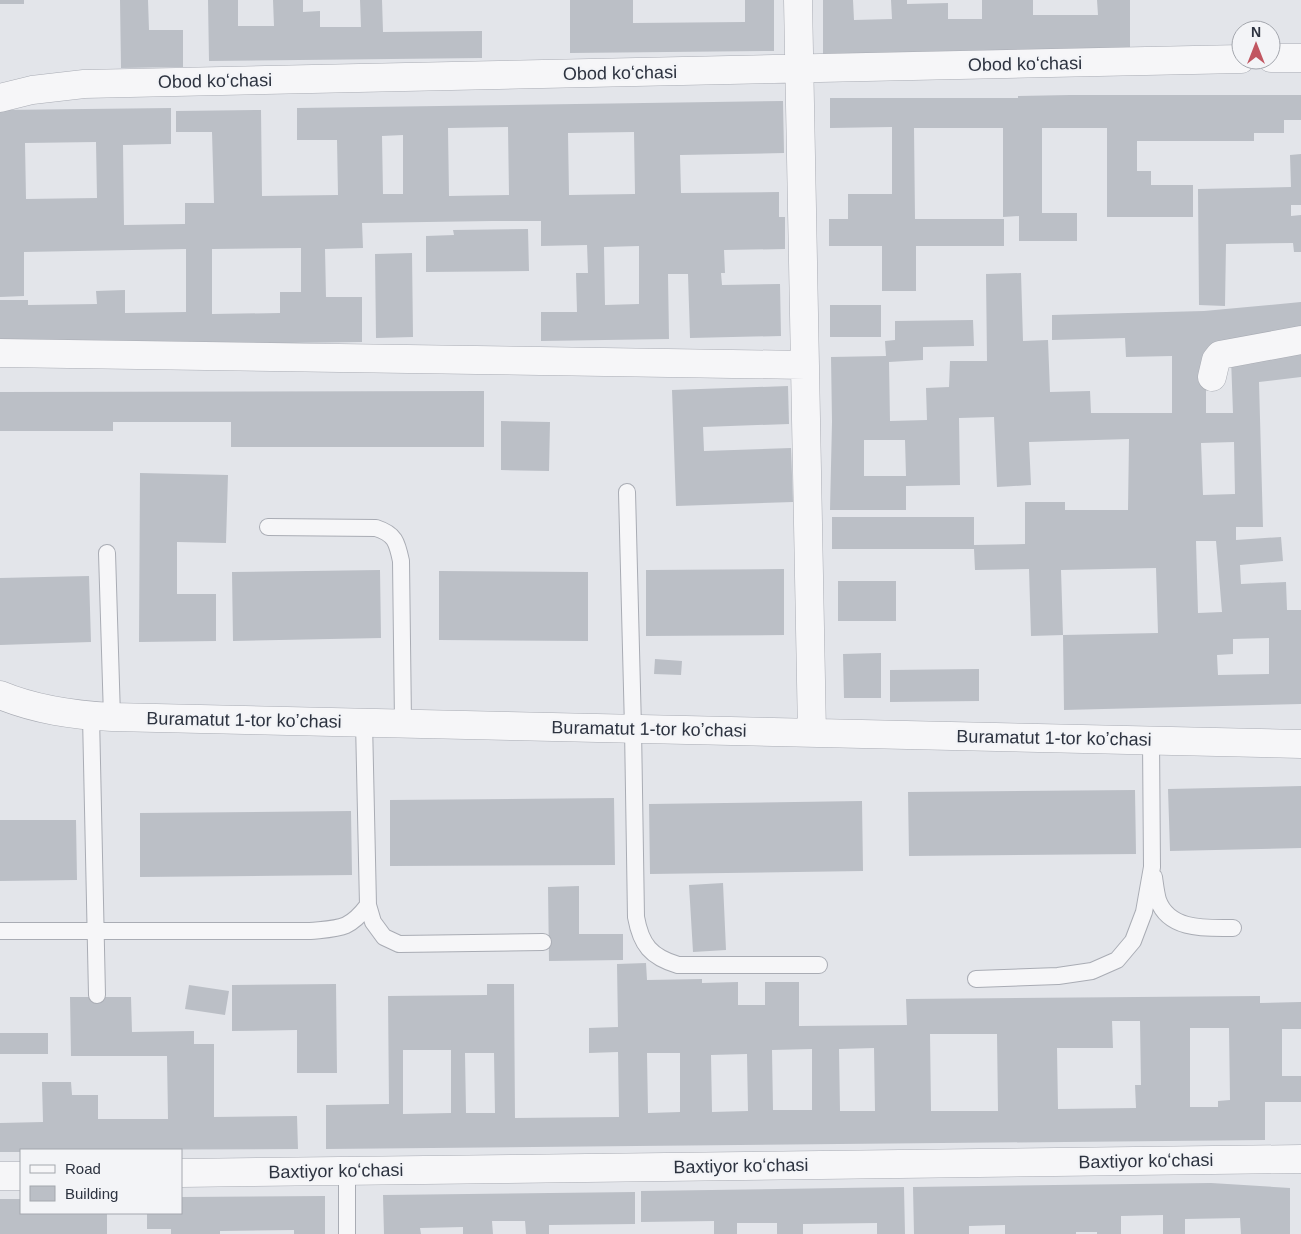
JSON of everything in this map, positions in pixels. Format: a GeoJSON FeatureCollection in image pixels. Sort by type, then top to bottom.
{"type":"FeatureCollection","features":[{"type":"Feature","properties":{"kind":"street"},"geometry":{"type":"LineString","coordinates":[[798,0],[812,733]]}},
{"type":"Feature","properties":{"kind":"street"},"geometry":{"type":"LineString","coordinates":[[1281,58],[1301,58]]}},
{"type":"Feature","properties":{"kind":"street","name":"Obod koʻchasi"},"geometry":{"type":"LineString","coordinates":[[0,98],[32,90],[84,84],[1231,59]]}},
{"type":"Feature","properties":{"kind":"street"},"geometry":{"type":"LineString","coordinates":[[1212,377],[1216,360],[1220,355],[1301,340]]}},
{"type":"Feature","properties":{"kind":"street"},"geometry":{"type":"LineString","coordinates":[[0,353],[805,365]]}},
{"type":"Feature","properties":{"kind":"street","name":"Buramatut 1-tor koʼchasi"},"geometry":{"type":"LineString","coordinates":[[0,695],[18,703],[48,710],[101,716],[1301,744]]}},
{"type":"Feature","properties":{"kind":"street","name":"Baxtiyor koʻchasi"},"geometry":{"type":"LineString","coordinates":[[182,1174],[1301,1159]]}},
{"type":"Feature","properties":{"kind":"street"},"geometry":{"type":"LineString","coordinates":[[0,1176],[20,1176]]}},
{"type":"Feature","properties":{"kind":"lane"},"geometry":{"type":"LineString","coordinates":[[627,492],[636,917],[641,934],[652,953],[662,960],[678,966],[819,966]]}},
{"type":"Feature","properties":{"kind":"lane"},"geometry":{"type":"LineString","coordinates":[[268,527],[376,528],[386,531],[393,536],[401,561],[403,723]]}},
{"type":"Feature","properties":{"kind":"lane"},"geometry":{"type":"LineString","coordinates":[[97,994],[96,931],[107,553]]}},
{"type":"Feature","properties":{"kind":"lane"},"geometry":{"type":"LineString","coordinates":[[364,722],[368,905],[373,922],[384,937],[399,944],[544,942]]}},
{"type":"Feature","properties":{"kind":"lane"},"geometry":{"type":"LineString","coordinates":[[976,979],[1058,976],[1092,971],[1117,960],[1133,941],[1144,912],[1152,868],[1151,740]]}},
{"type":"Feature","properties":{"kind":"lane"},"geometry":{"type":"LineString","coordinates":[[1152,868],[1159,901],[1167,914],[1186,926],[1233,928]]}},
{"type":"Feature","properties":{"kind":"lane"},"geometry":{"type":"LineString","coordinates":[[0,931],[310,931],[340,928],[357,920],[368,905]]}},
{"type":"Feature","properties":{"kind":"lane"},"geometry":{"type":"LineString","coordinates":[[346,1234],[347,1171]]}},
{"type":"Feature","properties":{"kind":"building"},"geometry":{"type":"Polygon","coordinates":[[[0,0],[24,0],[24,4],[0,4],[0,0]]]}},
{"type":"Feature","properties":{"kind":"building"},"geometry":{"type":"Polygon","coordinates":[[[120,0],[148,0],[149,30],[183,30],[183,67],[121,68],[120,0]]]}},
{"type":"Feature","properties":{"kind":"building"},"geometry":{"type":"Polygon","coordinates":[[[208,0],[238,0],[238,26],[274,26],[273,0],[303,0],[303,12],[320,11],[320,27],[361,27],[360,0],[382,0],[383,32],[482,31],[482,58],[209,61],[208,0]]]}},
{"type":"Feature","properties":{"kind":"building"},"geometry":{"type":"Polygon","coordinates":[[[570,0],[633,0],[633,23],[745,22],[745,0],[774,0],[774,51],[570,53],[570,0]]]}},
{"type":"Feature","properties":{"kind":"building"},"geometry":{"type":"Polygon","coordinates":[[[823,0],[853,0],[854,20],[892,19],[891,0],[907,0],[907,4],[948,3],[948,19],[982,19],[982,0],[1033,0],[1033,15],[1098,15],[1097,0],[1130,0],[1130,52],[823,54],[823,0]]]}},
{"type":"Feature","properties":{"kind":"building"},"geometry":{"type":"Polygon","coordinates":[[[1301,95],[1301,120],[1284,120],[1284,133],[1254,133],[1254,141],[1137,141],[1137,171],[1151,171],[1151,185],[1193,185],[1193,217],[1107,217],[1107,128],[1042,128],[1042,213],[1077,213],[1077,241],[1019,241],[1019,216],[1003,217],[1003,128],[914,128],[915,219],[1004,219],[1004,246],[916,246],[916,291],[882,291],[882,246],[829,246],[829,219],[848,219],[848,194],[892,194],[892,127],[830,128],[830,98],[1018,98],[1018,96],[1301,95]]]}},
{"type":"Feature","properties":{"kind":"building"},"geometry":{"type":"Polygon","coordinates":[[[783,101],[784,153],[680,155],[681,193],[779,192],[779,217],[785,217],[785,249],[724,250],[725,273],[721,273],[722,285],[780,284],[781,336],[690,338],[688,274],[668,274],[669,339],[541,341],[541,312],[577,312],[576,273],[588,273],[587,245],[541,246],[541,221],[492,221],[362,223],[363,248],[325,249],[326,297],[362,297],[362,342],[0,347],[0,300],[28,300],[28,305],[97,304],[96,291],[125,290],[125,313],[186,312],[186,249],[24,252],[24,296],[0,297],[0,110],[171,108],[171,144],[123,145],[124,225],[185,224],[185,203],[214,203],[212,132],[176,132],[176,111],[261,110],[262,196],[338,195],[337,140],[297,140],[297,108],[783,101]],[[508,127],[448,128],[449,196],[509,195],[508,127]],[[634,132],[568,133],[569,195],[635,194],[634,132]],[[403,135],[382,136],[383,194],[403,194],[403,135]],[[96,142],[25,143],[26,199],[97,198],[96,142]],[[639,246],[604,247],[605,305],[639,304],[639,246]],[[301,248],[212,249],[212,314],[280,313],[280,292],[301,292],[301,248]]]}},
{"type":"Feature","properties":{"kind":"building"},"geometry":{"type":"Polygon","coordinates":[[[1301,154],[1301,205],[1291,205],[1291,216],[1301,215],[1301,252],[1294,252],[1293,243],[1226,244],[1225,306],[1199,305],[1198,189],[1291,187],[1290,155],[1301,154]]]}},
{"type":"Feature","properties":{"kind":"building"},"geometry":{"type":"Polygon","coordinates":[[[528,229],[529,271],[426,272],[426,236],[454,235],[453,230],[528,229]]]}},
{"type":"Feature","properties":{"kind":"building"},"geometry":{"type":"Polygon","coordinates":[[[412,253],[413,337],[376,338],[375,254],[412,253]]]}},
{"type":"Feature","properties":{"kind":"building"},"geometry":{"type":"Polygon","coordinates":[[[1021,273],[1023,341],[1048,340],[1050,392],[1090,391],[1091,413],[1172,413],[1172,356],[1126,357],[1125,338],[1052,340],[1052,315],[1204,311],[1301,302],[1301,336],[1206,356],[1206,413],[1233,413],[1231,358],[1301,348],[1301,377],[1259,382],[1263,527],[1236,527],[1236,540],[1281,537],[1283,561],[1240,565],[1241,584],[1286,582],[1287,610],[1301,610],[1301,704],[1064,710],[1063,635],[1031,636],[1029,569],[975,570],[974,549],[832,549],[832,517],[974,517],[974,545],[1025,544],[1025,502],[1065,502],[1065,510],[1128,510],[1129,439],[1029,442],[1031,485],[997,487],[994,417],[959,418],[960,485],[906,486],[906,510],[830,510],[831,357],[886,356],[885,341],[895,340],[895,321],[973,320],[974,346],[923,347],[923,360],[889,362],[890,421],[927,420],[926,388],[949,387],[950,361],[987,361],[986,274],[1021,273]],[[864,440],[864,476],[906,476],[905,440],[864,440]],[[1234,442],[1201,443],[1203,495],[1235,494],[1234,442]],[[1196,541],[1198,613],[1222,612],[1216,541],[1196,541]],[[1156,568],[1061,570],[1063,635],[1158,633],[1156,568]],[[1269,638],[1233,639],[1233,654],[1217,655],[1218,675],[1269,674],[1269,638]]]}},
{"type":"Feature","properties":{"kind":"building"},"geometry":{"type":"Polygon","coordinates":[[[830,305],[881,305],[881,337],[830,337],[830,305]]]}},
{"type":"Feature","properties":{"kind":"building"},"geometry":{"type":"Polygon","coordinates":[[[788,386],[789,424],[703,427],[704,451],[791,448],[793,502],[676,506],[672,390],[788,386]]]}},
{"type":"Feature","properties":{"kind":"building"},"geometry":{"type":"Polygon","coordinates":[[[484,391],[484,447],[231,447],[231,422],[113,422],[113,431],[0,431],[0,392],[484,391]]]}},
{"type":"Feature","properties":{"kind":"building"},"geometry":{"type":"Polygon","coordinates":[[[501,421],[550,422],[549,471],[501,470],[501,421]]]}},
{"type":"Feature","properties":{"kind":"building"},"geometry":{"type":"Polygon","coordinates":[[[140,473],[228,475],[226,543],[177,542],[177,594],[216,594],[216,641],[139,642],[140,473]]]}},
{"type":"Feature","properties":{"kind":"building"},"geometry":{"type":"Polygon","coordinates":[[[784,569],[784,635],[646,636],[646,570],[784,569]]]}},
{"type":"Feature","properties":{"kind":"building"},"geometry":{"type":"Polygon","coordinates":[[[380,570],[381,638],[233,641],[232,572],[380,570]]]}},
{"type":"Feature","properties":{"kind":"building"},"geometry":{"type":"Polygon","coordinates":[[[439,571],[588,572],[588,641],[439,640],[439,571]]]}},
{"type":"Feature","properties":{"kind":"building"},"geometry":{"type":"Polygon","coordinates":[[[89,576],[91,642],[0,645],[0,578],[89,576]]]}},
{"type":"Feature","properties":{"kind":"building"},"geometry":{"type":"Polygon","coordinates":[[[838,581],[896,581],[896,621],[838,621],[838,581]]]}},
{"type":"Feature","properties":{"kind":"building"},"geometry":{"type":"Polygon","coordinates":[[[881,653],[881,698],[844,698],[843,654],[881,653]]]}},
{"type":"Feature","properties":{"kind":"building"},"geometry":{"type":"Polygon","coordinates":[[[655,659],[682,661],[681,675],[654,674],[655,659]]]}},
{"type":"Feature","properties":{"kind":"building"},"geometry":{"type":"Polygon","coordinates":[[[979,669],[979,701],[890,702],[890,670],[979,669]]]}},
{"type":"Feature","properties":{"kind":"building"},"geometry":{"type":"Polygon","coordinates":[[[1301,786],[1301,848],[1170,851],[1168,789],[1301,786]]]}},
{"type":"Feature","properties":{"kind":"building"},"geometry":{"type":"Polygon","coordinates":[[[1135,790],[1136,854],[909,856],[908,792],[1135,790]]]}},
{"type":"Feature","properties":{"kind":"building"},"geometry":{"type":"Polygon","coordinates":[[[614,798],[615,865],[390,866],[390,800],[614,798]]]}},
{"type":"Feature","properties":{"kind":"building"},"geometry":{"type":"Polygon","coordinates":[[[862,801],[863,871],[650,874],[649,804],[862,801]]]}},
{"type":"Feature","properties":{"kind":"building"},"geometry":{"type":"Polygon","coordinates":[[[351,811],[352,875],[140,877],[140,813],[351,811]]]}},
{"type":"Feature","properties":{"kind":"building"},"geometry":{"type":"Polygon","coordinates":[[[0,820],[76,820],[77,880],[0,881],[0,820]]]}},
{"type":"Feature","properties":{"kind":"building"},"geometry":{"type":"Polygon","coordinates":[[[723,883],[726,950],[693,952],[689,885],[723,883]]]}},
{"type":"Feature","properties":{"kind":"building"},"geometry":{"type":"Polygon","coordinates":[[[579,886],[579,934],[623,934],[623,960],[549,961],[548,887],[579,886]]]}},
{"type":"Feature","properties":{"kind":"building"},"geometry":{"type":"Polygon","coordinates":[[[646,963],[647,980],[702,979],[702,983],[738,982],[738,1005],[765,1005],[765,982],[799,982],[799,1026],[907,1025],[906,999],[1260,996],[1260,1003],[1301,1002],[1301,1029],[1282,1029],[1282,1076],[1301,1076],[1301,1102],[1265,1102],[1265,1140],[326,1149],[326,1105],[389,1104],[388,996],[487,995],[487,984],[514,984],[515,1118],[619,1117],[618,1052],[589,1053],[589,1028],[618,1027],[617,964],[646,963]],[[1112,1021],[1113,1048],[1057,1048],[1058,1109],[1136,1108],[1135,1085],[1141,1085],[1140,1021],[1112,1021]],[[1190,1028],[1190,1107],[1218,1107],[1218,1101],[1230,1100],[1229,1028],[1190,1028]],[[930,1034],[931,1111],[998,1111],[997,1034],[930,1034]],[[874,1048],[839,1049],[840,1111],[875,1111],[874,1048]],[[812,1049],[772,1050],[773,1110],[812,1110],[812,1049]],[[403,1050],[403,1114],[451,1113],[451,1050],[403,1050]],[[465,1053],[466,1113],[495,1113],[494,1053],[465,1053]],[[647,1053],[648,1113],[680,1112],[680,1053],[647,1053]],[[747,1054],[711,1055],[712,1112],[748,1111],[747,1054]]]}},
{"type":"Feature","properties":{"kind":"building"},"geometry":{"type":"Polygon","coordinates":[[[336,984],[337,1073],[297,1073],[297,1030],[232,1031],[232,985],[336,984]]]}},
{"type":"Feature","properties":{"kind":"building"},"geometry":{"type":"Polygon","coordinates":[[[189,985],[229,991],[225,1015],[185,1009],[189,985]]]}},
{"type":"Feature","properties":{"kind":"building"},"geometry":{"type":"Polygon","coordinates":[[[70,997],[131,997],[132,1032],[194,1031],[194,1044],[214,1044],[214,1117],[297,1116],[298,1149],[20,1149],[20,1152],[0,1152],[0,1123],[43,1122],[42,1082],[71,1082],[72,1095],[98,1095],[98,1119],[168,1119],[167,1056],[71,1056],[70,997]]]}},
{"type":"Feature","properties":{"kind":"building"},"geometry":{"type":"Polygon","coordinates":[[[0,1033],[48,1033],[48,1054],[0,1054],[0,1033]]]}},
{"type":"Feature","properties":{"kind":"building"},"geometry":{"type":"Polygon","coordinates":[[[1211,1183],[1290,1188],[1290,1234],[1241,1234],[1240,1218],[1185,1219],[1185,1234],[1163,1234],[1163,1215],[1121,1216],[1121,1234],[1076,1232],[1076,1234],[1005,1234],[1005,1225],[969,1226],[969,1234],[914,1234],[913,1187],[1211,1183]]]}},
{"type":"Feature","properties":{"kind":"building"},"geometry":{"type":"Polygon","coordinates":[[[904,1187],[905,1234],[877,1234],[877,1223],[803,1224],[803,1234],[777,1234],[777,1223],[737,1223],[737,1234],[714,1234],[714,1221],[641,1222],[641,1191],[904,1187]]]}},
{"type":"Feature","properties":{"kind":"building"},"geometry":{"type":"Polygon","coordinates":[[[635,1192],[635,1224],[549,1225],[549,1234],[526,1234],[525,1221],[492,1221],[493,1234],[463,1234],[463,1227],[420,1228],[421,1234],[384,1234],[383,1195],[635,1192]]]}},
{"type":"Feature","properties":{"kind":"building"},"geometry":{"type":"Polygon","coordinates":[[[325,1196],[325,1234],[294,1234],[294,1230],[220,1231],[220,1234],[171,1234],[171,1229],[147,1229],[147,1214],[182,1214],[182,1197],[325,1196]]]}},
{"type":"Feature","properties":{"kind":"building"},"geometry":{"type":"Polygon","coordinates":[[[0,1199],[20,1199],[20,1214],[107,1214],[107,1234],[0,1234],[0,1199]]]}}]}
